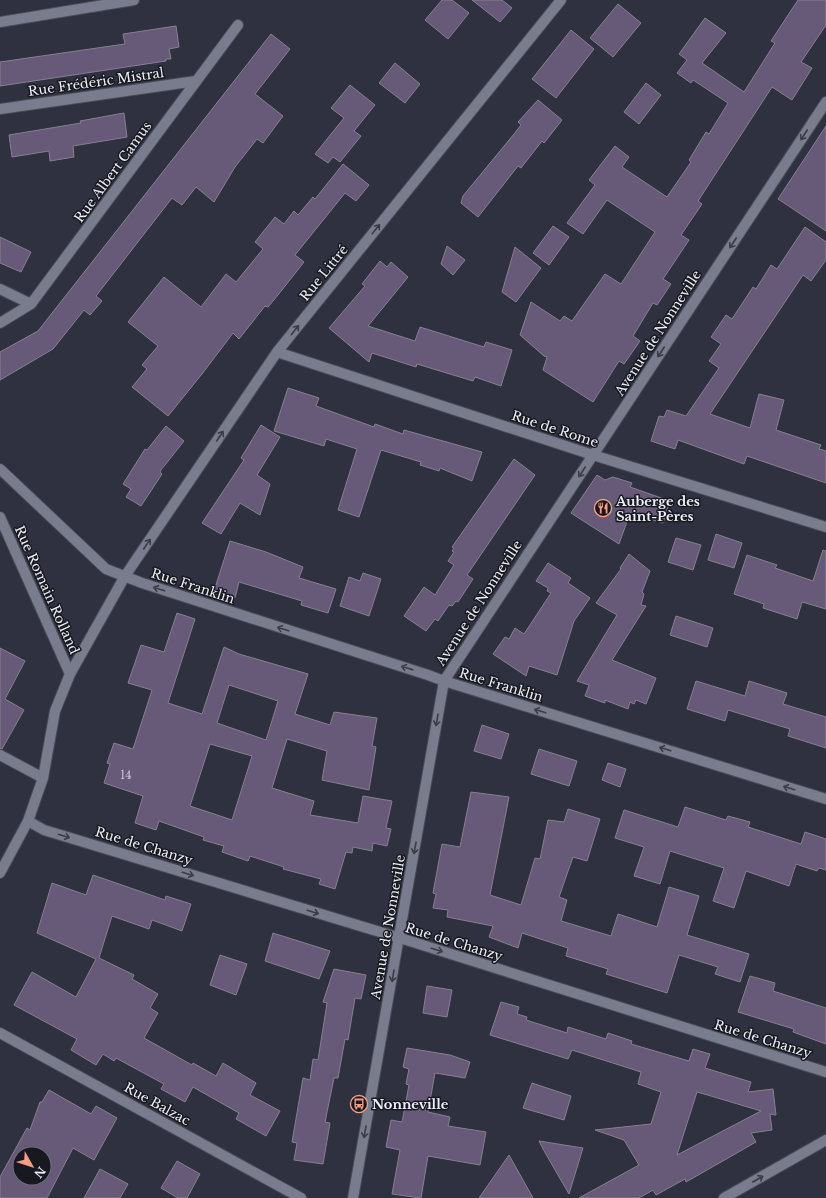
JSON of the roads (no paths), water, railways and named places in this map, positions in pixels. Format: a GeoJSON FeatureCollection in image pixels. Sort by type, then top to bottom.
{"type":"FeatureCollection","features":[{"type":"Feature","properties":{"kind":"street"},"geometry":{"type":"LineString","coordinates":[[0,22],[134,0]]}},
{"type":"Feature","properties":{"kind":"street","name":"Rue Littré"},"geometry":{"type":"LineString","coordinates":[[125,576],[277,352],[561,0]]}},
{"type":"Feature","properties":{"kind":"street","name":"Rue Albert Camus"},"geometry":{"type":"LineString","coordinates":[[0,323],[31,304],[238,25]]}},
{"type":"Feature","properties":{"kind":"street","name":"Rue Frédéric Mistral"},"geometry":{"type":"LineString","coordinates":[[0,109],[196,81]]}},
{"type":"Feature","properties":{"kind":"street","name":"Avenue de Nonneville"},"geometry":{"type":"LineString","coordinates":[[353,1198],[400,938],[444,681],[826,102]]}},
{"type":"Feature","properties":{"kind":"street"},"geometry":{"type":"LineString","coordinates":[[0,289],[31,304]]}},
{"type":"Feature","properties":{"kind":"street","name":"Rue de Rome"},"geometry":{"type":"LineString","coordinates":[[277,352],[593,455],[826,527]]}},
{"type":"Feature","properties":{"kind":"street"},"geometry":{"type":"LineString","coordinates":[[0,469],[106,569],[125,576]]}},
{"type":"Feature","properties":{"kind":"street","name":"Rue Romain Rolland"},"geometry":{"type":"LineString","coordinates":[[0,517],[70,674]]}},
{"type":"Feature","properties":{"kind":"street","name":"Rue Romain Rolland"},"geometry":{"type":"LineString","coordinates":[[0,873],[28,821],[43,778],[55,711],[70,674],[125,576]]}},
{"type":"Feature","properties":{"kind":"street","name":"Rue Franklin"},"geometry":{"type":"LineString","coordinates":[[125,576],[142,583],[444,681],[826,799]]}},
{"type":"Feature","properties":{"kind":"street"},"geometry":{"type":"LineString","coordinates":[[0,755],[43,778]]}},
{"type":"Feature","properties":{"kind":"street","name":"Rue de Chanzy"},"geometry":{"type":"LineString","coordinates":[[28,821],[44,830],[400,938],[826,1072]]}},
{"type":"Feature","properties":{"kind":"street","name":"Rue Balzac"},"geometry":{"type":"LineString","coordinates":[[0,1033],[301,1198]]}},
{"type":"Feature","properties":{"kind":"street"},"geometry":{"type":"LineString","coordinates":[[724,1198],[826,1140]]}},
{"type":"Feature","properties":{"kind":"place","name":"Auberge des Saint-Pères"},"geometry":{"type":"Point","coordinates":[603,508]}},
{"type":"Feature","properties":{"kind":"place","name":"Nonneville"},"geometry":{"type":"Point","coordinates":[359,1104]}}]}
